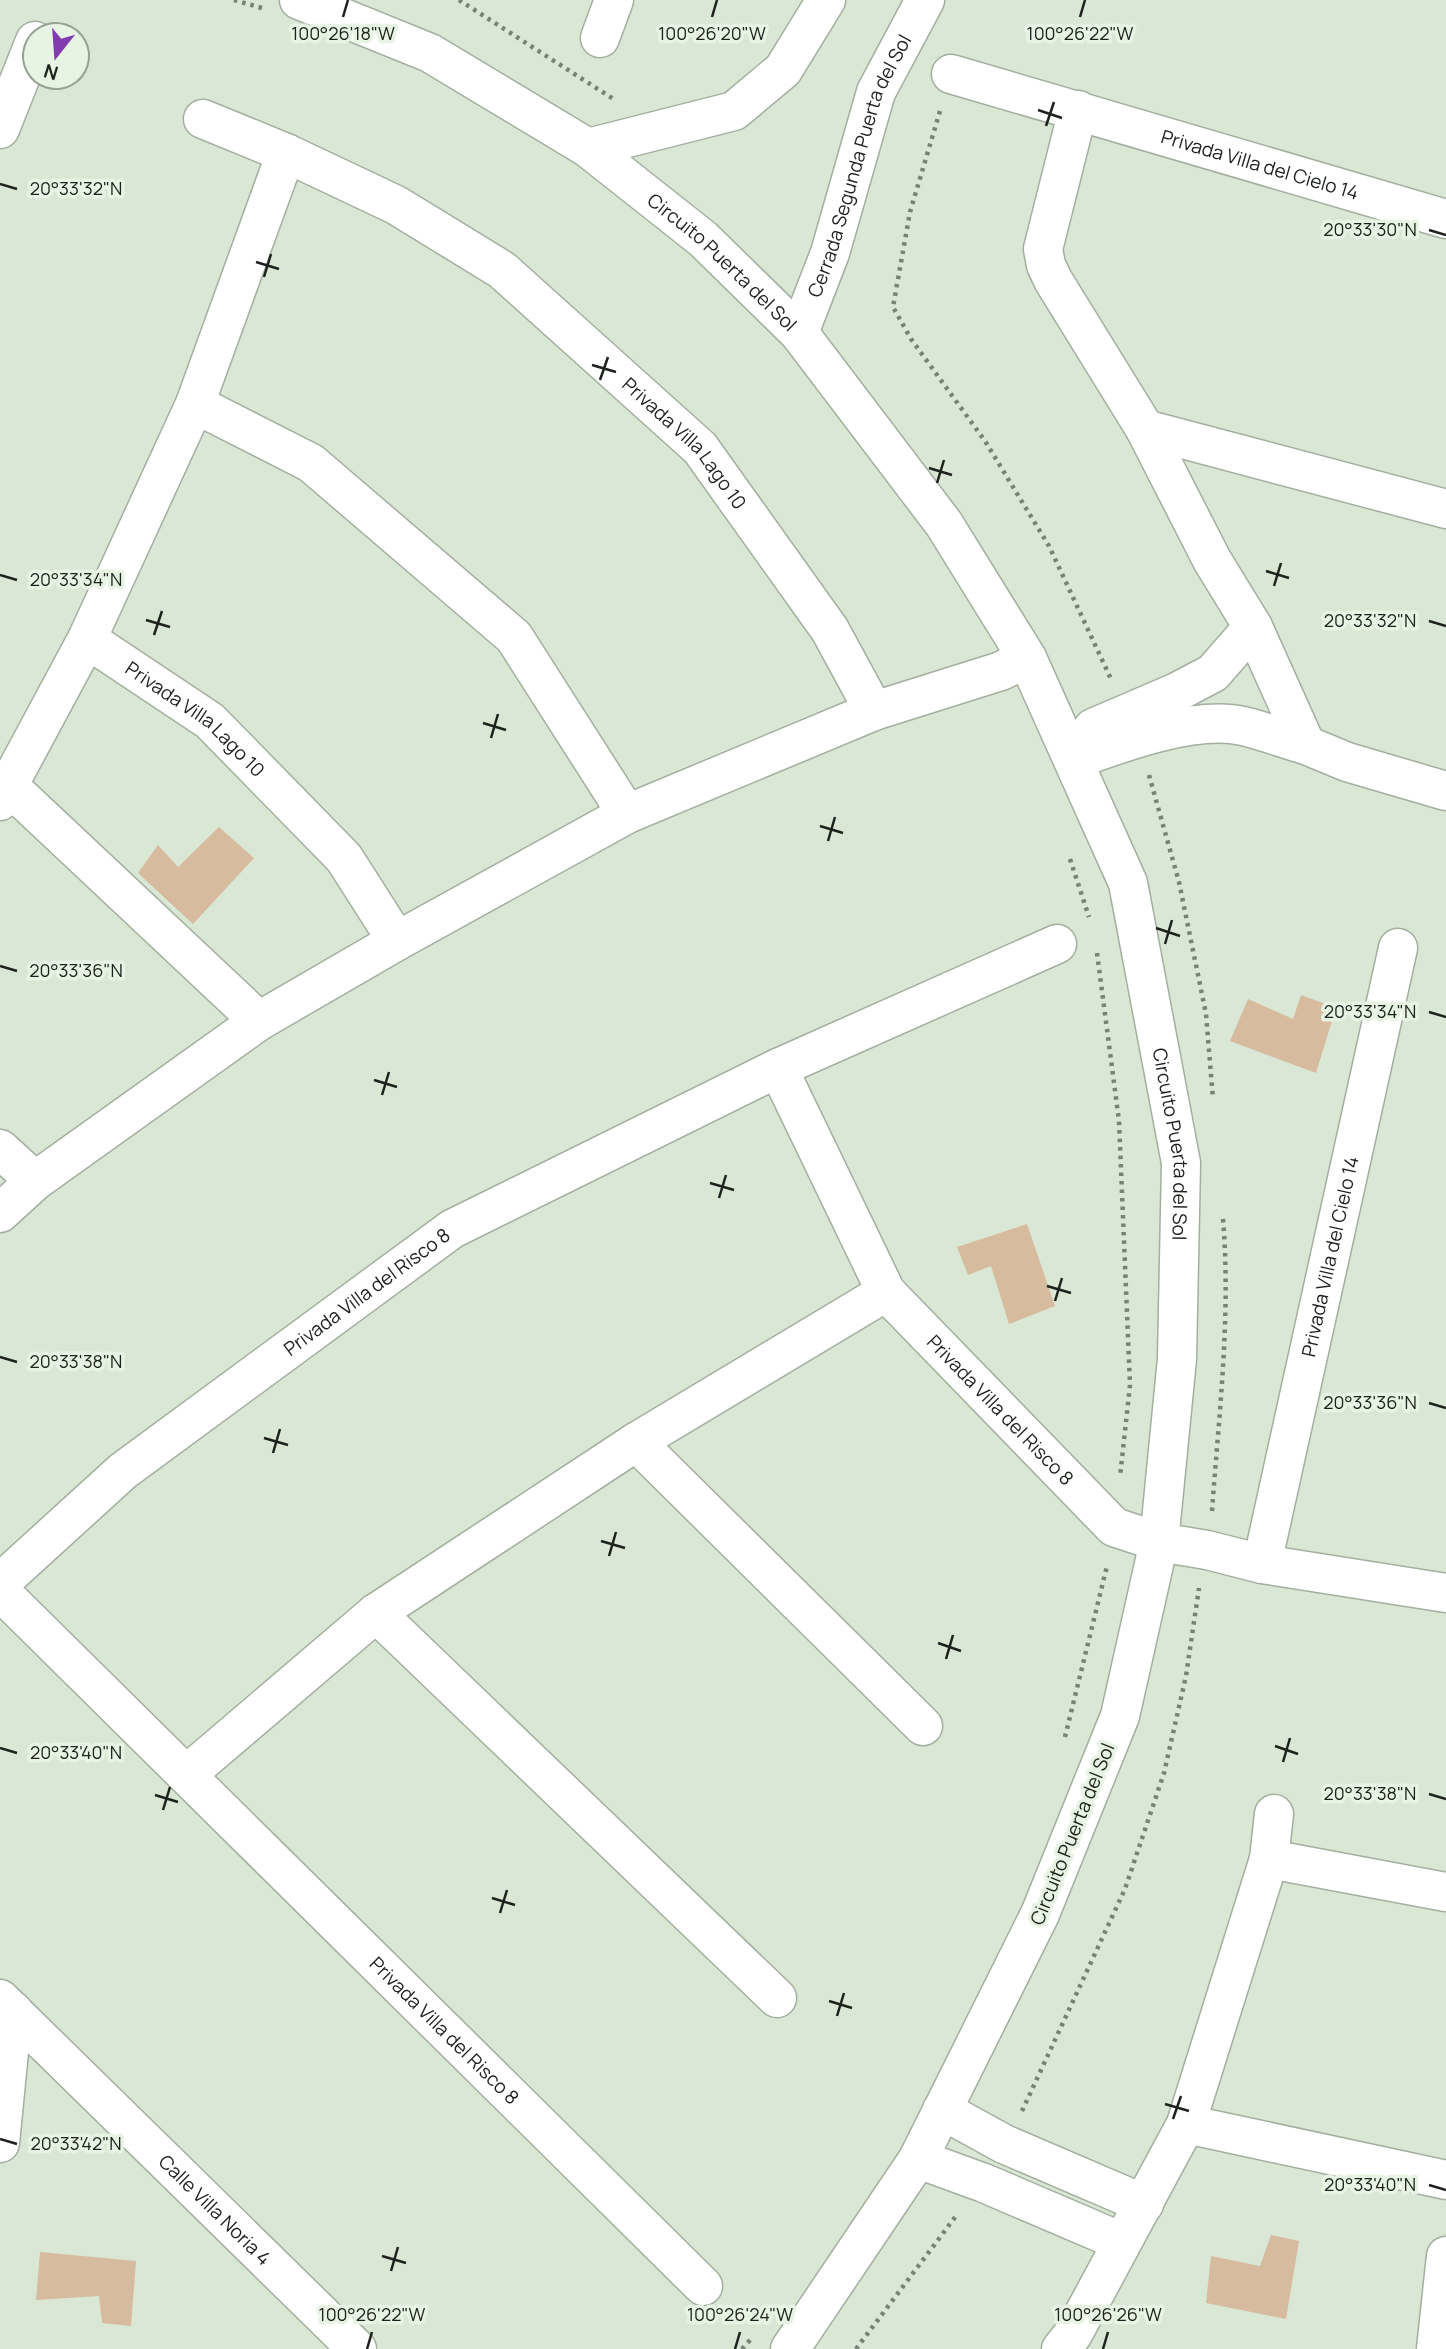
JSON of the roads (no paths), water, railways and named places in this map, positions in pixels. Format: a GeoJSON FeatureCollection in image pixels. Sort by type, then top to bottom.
{"type":"FeatureCollection","features":[{"type":"Feature","properties":{"kind":"street"},"geometry":{"type":"LineString","coordinates":[[600,38],[614,0]]}},
{"type":"Feature","properties":{"kind":"street"},"geometry":{"type":"LineString","coordinates":[[588,148],[734,111],[783,70],[826,0]]}},
{"type":"Feature","properties":{"kind":"street","name":"Cerrada Segunda Puerta del Sol"},"geometry":{"type":"LineString","coordinates":[[799,332],[830,253],[876,92],[925,0]]}},
{"type":"Feature","properties":{"kind":"street","name":"Circuito Puerta del Sol"},"geometry":{"type":"LineString","coordinates":[[286,6],[429,53],[588,148],[703,239],[799,332],[944,524],[1014,665],[1070,750],[1128,883],[1181,1163],[1177,1359],[1159,1542],[1120,1716],[1040,1914],[918,2159],[790,2349]]}},
{"type":"Feature","properties":{"kind":"street"},"geometry":{"type":"LineString","coordinates":[[0,129],[10,82],[21,63]]}},
{"type":"Feature","properties":{"kind":"street","name":"Privada Villa del Cielo 14"},"geometry":{"type":"LineString","coordinates":[[951,74],[1445,215]]}},
{"type":"Feature","properties":{"kind":"street"},"geometry":{"type":"LineString","coordinates":[[1078,110],[1043,249],[1046,265],[1145,429],[1212,560],[1253,627],[1306,745]]}},
{"type":"Feature","properties":{"kind":"street","name":"Privada Villa Lago 10"},"geometry":{"type":"LineString","coordinates":[[203,120],[286,153],[396,205],[502,270],[700,448],[830,630],[874,711]]}},
{"type":"Feature","properties":{"kind":"street"},"geometry":{"type":"LineString","coordinates":[[259,1021],[5,794],[88,639],[195,404],[286,153]]}},
{"type":"Feature","properties":{"kind":"street"},"geometry":{"type":"LineString","coordinates":[[195,404],[311,463],[514,637],[627,814]]}},
{"type":"Feature","properties":{"kind":"street"},"geometry":{"type":"LineString","coordinates":[[1145,429],[1446,509]]}},
{"type":"Feature","properties":{"kind":"street"},"geometry":{"type":"LineString","coordinates":[[1070,750],[1131,726],[1213,673],[1253,627]]}},
{"type":"Feature","properties":{"kind":"street","name":"Privada Villa Lago 10"},"geometry":{"type":"LineString","coordinates":[[88,639],[210,721],[344,858],[397,941]]}},
{"type":"Feature","properties":{"kind":"street"},"geometry":{"type":"LineString","coordinates":[[0,1213],[36,1181],[259,1021],[627,814],[874,711],[1014,665]]}},
{"type":"Feature","properties":{"kind":"street"},"geometry":{"type":"LineString","coordinates":[[1131,726],[1241,725],[1306,745],[1347,762],[1446,791]]}},
{"type":"Feature","properties":{"kind":"street","name":"Privada Villa del Risco 8"},"geometry":{"type":"LineString","coordinates":[[0,1583],[123,1471],[452,1228],[778,1068],[1057,944]]}},
{"type":"Feature","properties":{"kind":"street","name":"Privada Villa del Cielo 14"},"geometry":{"type":"LineString","coordinates":[[1262,1564],[1398,948]]}},
{"type":"Feature","properties":{"kind":"street","name":"Privada Villa del Risco 8"},"geometry":{"type":"LineString","coordinates":[[778,1068],[886,1292],[1114,1527],[1159,1542]]}},
{"type":"Feature","properties":{"kind":"street"},"geometry":{"type":"LineString","coordinates":[[0,1149],[36,1181]]}},
{"type":"Feature","properties":{"kind":"street"},"geometry":{"type":"LineString","coordinates":[[186,1775],[376,1614],[636,1442],[886,1292]]}},
{"type":"Feature","properties":{"kind":"street"},"geometry":{"type":"LineString","coordinates":[[636,1442],[923,1726]]}},
{"type":"Feature","properties":{"kind":"street"},"geometry":{"type":"LineString","coordinates":[[1159,1542],[1207,1550],[1262,1564],[1446,1593]]}},
{"type":"Feature","properties":{"kind":"street","name":"Privada Villa del Risco 8"},"geometry":{"type":"LineString","coordinates":[[0,1591],[703,2286]]}},
{"type":"Feature","properties":{"kind":"street"},"geometry":{"type":"LineString","coordinates":[[376,1614],[776,1998]]}},
{"type":"Feature","properties":{"kind":"street"},"geometry":{"type":"LineString","coordinates":[[1073,2344],[1122,2242],[1186,2124],[1269,1859],[1274,1814]]}},
{"type":"Feature","properties":{"kind":"street"},"geometry":{"type":"LineString","coordinates":[[1269,1859],[1446,1892]]}},
{"type":"Feature","properties":{"kind":"street","name":"Calle Villa Noria 4"},"geometry":{"type":"LineString","coordinates":[[0,2143],[7,2005]]}},
{"type":"Feature","properties":{"kind":"street","name":"Calle Villa Noria 4"},"geometry":{"type":"LineString","coordinates":[[7,2005],[357,2349]]}},
{"type":"Feature","properties":{"kind":"street"},"geometry":{"type":"LineString","coordinates":[[942,2110],[1004,2144],[1144,2204]]}},
{"type":"Feature","properties":{"kind":"street"},"geometry":{"type":"LineString","coordinates":[[1186,2124],[1446,2180]]}},
{"type":"Feature","properties":{"kind":"street"},"geometry":{"type":"LineString","coordinates":[[918,2159],[984,2183],[1122,2242]]}},
{"type":"Feature","properties":{"kind":"street"},"geometry":{"type":"LineString","coordinates":[[1436,2349],[1446,2256]]}}]}
